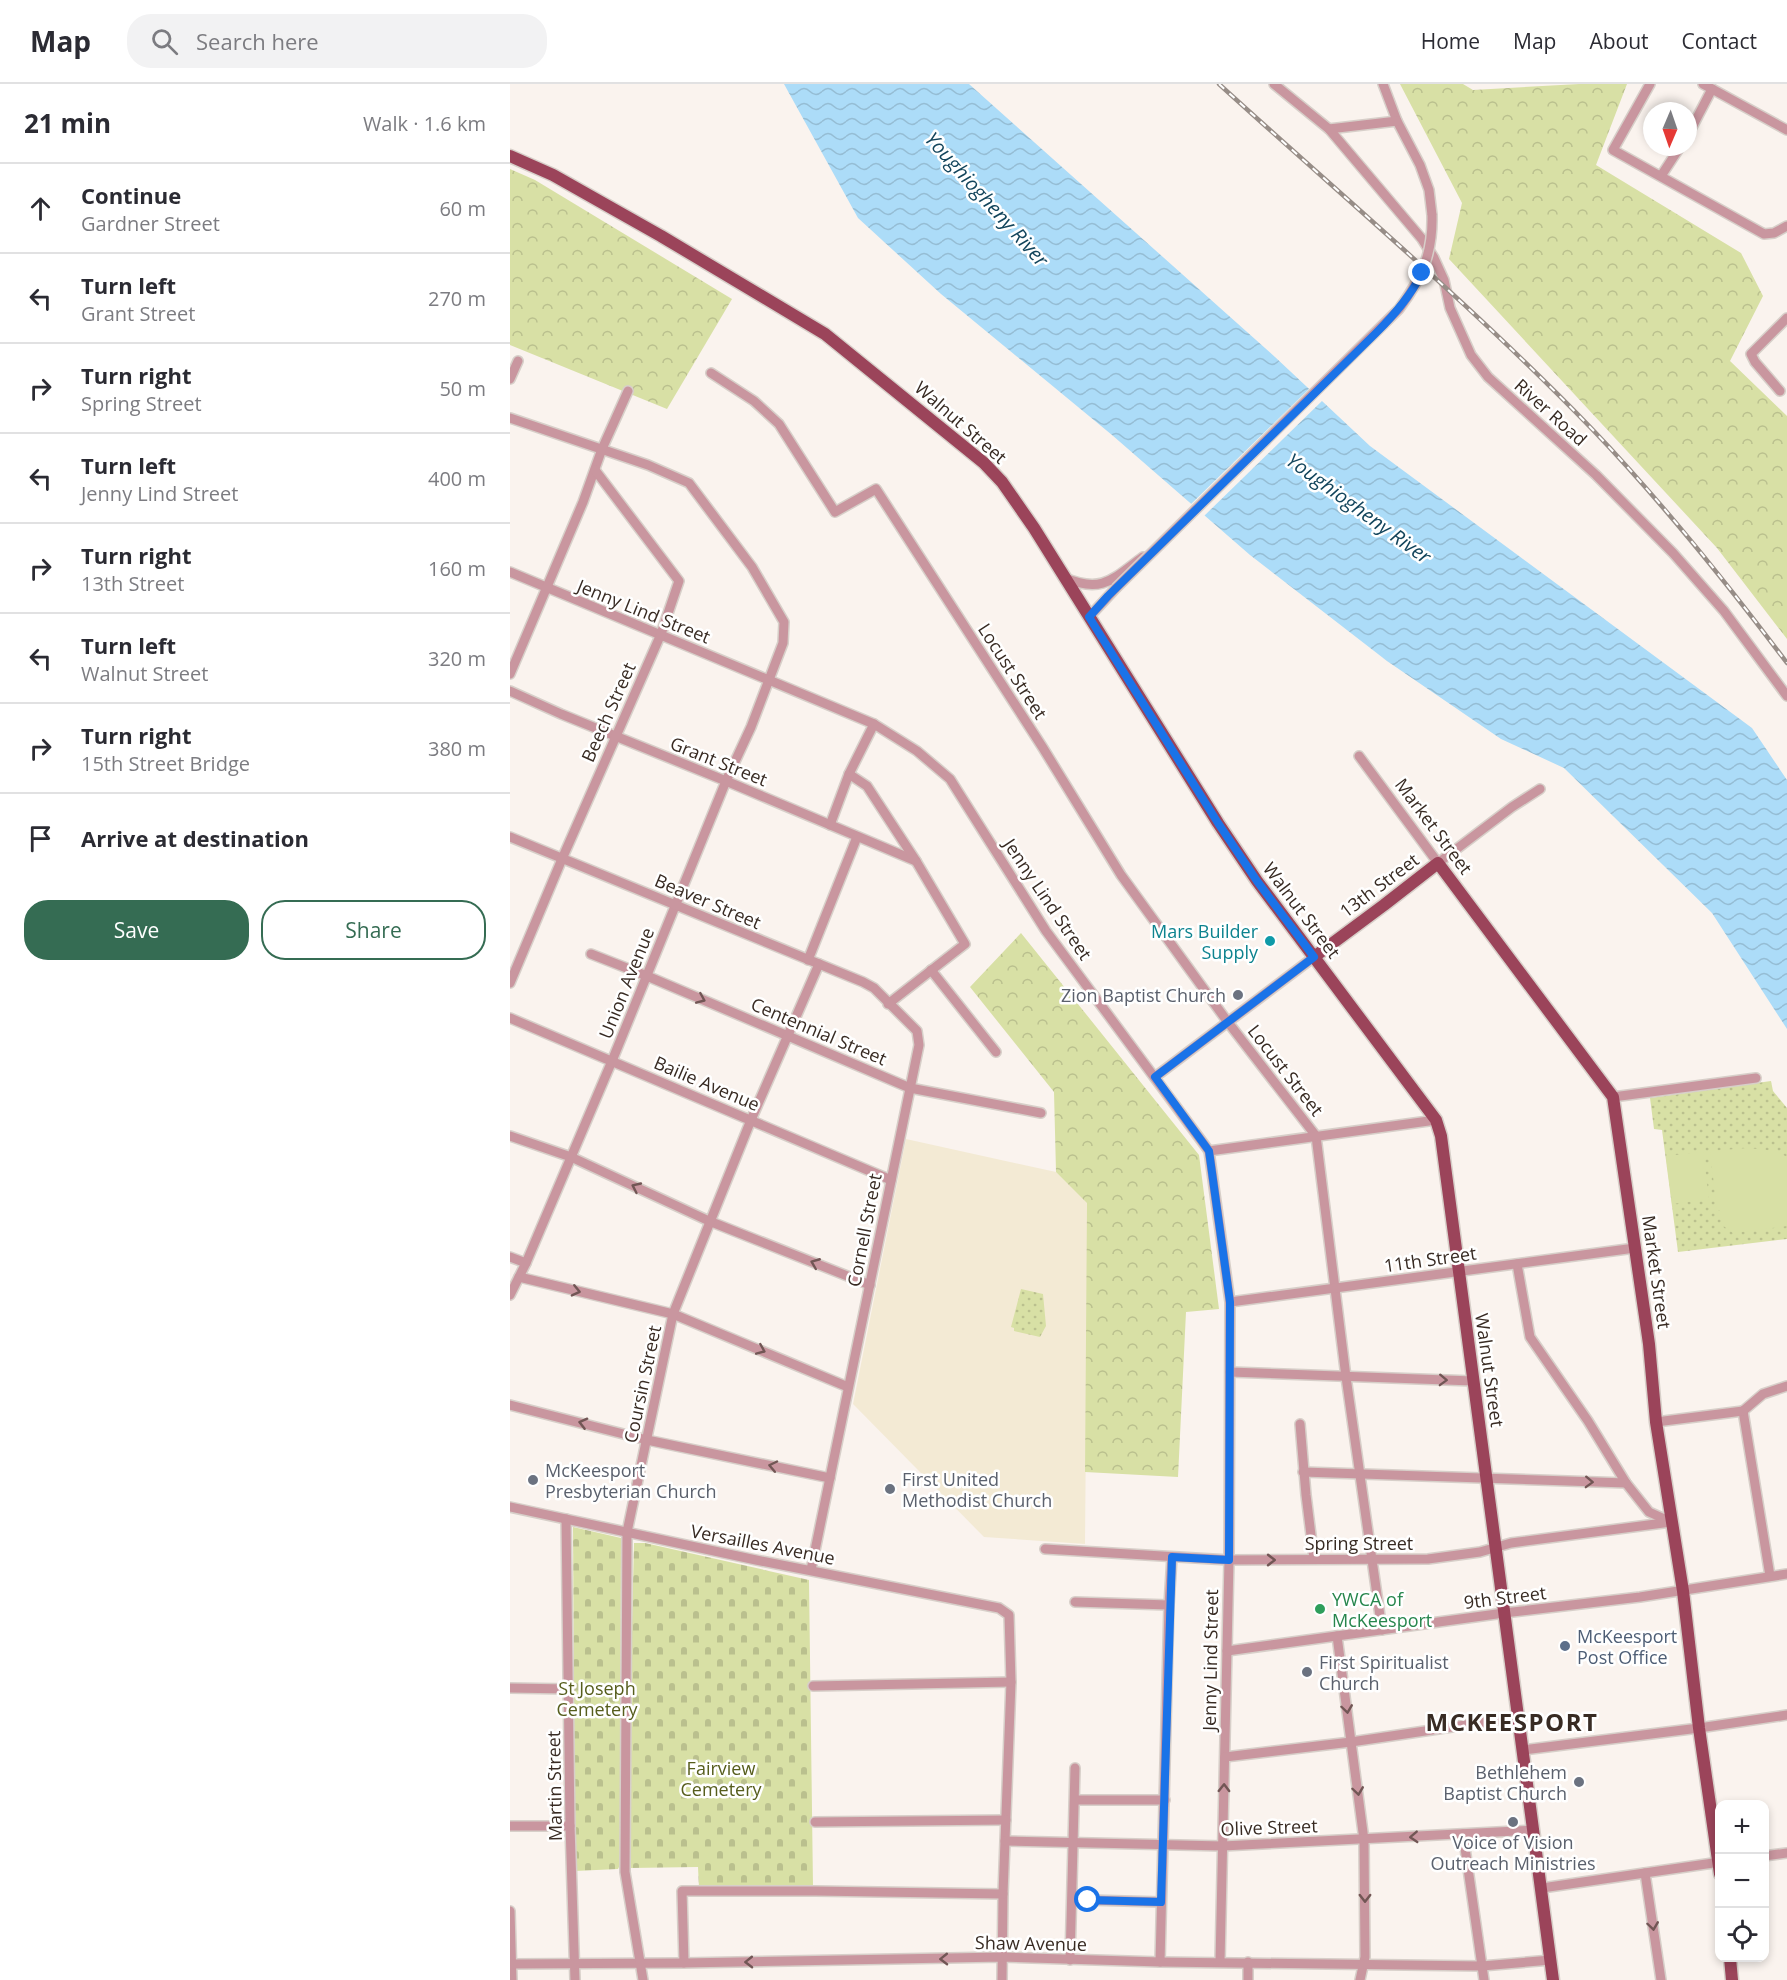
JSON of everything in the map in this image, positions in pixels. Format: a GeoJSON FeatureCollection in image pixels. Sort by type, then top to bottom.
{"type":"FeatureCollection","features":[{"type":"Feature","properties":{"kind":"main road","name":"Walnut Street"},"geometry":{"type":"LineString","coordinates":[[510,156],[553,175],[661,236],[825,334],[984,463],[1002,482],[1016,502],[1257,881],[1436,1120],[1442,1136],[1458,1273],[1553,1980]]}},
{"type":"Feature","properties":{"kind":"main road","name":"13th Street"},"geometry":{"type":"LineString","coordinates":[[1314,957],[1438,863]]}},
{"type":"Feature","properties":{"kind":"main road","name":"Market Street"},"geometry":{"type":"LineString","coordinates":[[1438,863],[1613,1097],[1649,1344],[1656,1422],[1683,1591],[1699,1728],[1717,1854]]}},
{"type":"Feature","properties":{"kind":"main road"},"geometry":{"type":"LineString","coordinates":[[1730,1962],[1732,1980]]}},
{"type":"Feature","properties":{"kind":"street","name":"River Road"},"geometry":{"type":"LineString","coordinates":[[1274,84],[1329,129],[1422,239],[1444,280],[1450,308],[1471,355],[1488,377],[1596,475],[1673,553],[1728,616],[1787,696]]}},
{"type":"Feature","properties":{"kind":"street"},"geometry":{"type":"LineString","coordinates":[[1089,617],[1112,586],[1160,545],[1399,309],[1414,289],[1430,251],[1432,215],[1429,190],[1420,165],[1397,121],[1383,84]]}},
{"type":"Feature","properties":{"kind":"street"},"geometry":{"type":"LineString","coordinates":[[1650,84],[1613,150],[1764,234],[1774,233],[1787,226]]}},
{"type":"Feature","properties":{"kind":"street"},"geometry":{"type":"LineString","coordinates":[[1697,112],[1707,86],[1787,130]]}},
{"type":"Feature","properties":{"kind":"street"},"geometry":{"type":"LineString","coordinates":[[1329,129],[1397,121]]}},
{"type":"Feature","properties":{"kind":"street"},"geometry":{"type":"LineString","coordinates":[[1661,176],[1674,156]]}},
{"type":"Feature","properties":{"kind":"street"},"geometry":{"type":"LineString","coordinates":[[1780,391],[1751,354],[1787,318]]}},
{"type":"Feature","properties":{"kind":"street"},"geometry":{"type":"LineString","coordinates":[[510,379],[518,361]]}},
{"type":"Feature","properties":{"kind":"street","name":"Locust Street"},"geometry":{"type":"LineString","coordinates":[[711,373],[754,401],[779,424],[835,512],[876,489],[1122,875],[1227,1022],[1316,1136],[1346,1377],[1382,1630]]}},
{"type":"Feature","properties":{"kind":"street"},"geometry":{"type":"LineString","coordinates":[[510,674],[628,391]]}},
{"type":"Feature","properties":{"kind":"street","name":"Union Avenue"},"geometry":{"type":"LineString","coordinates":[[510,418],[648,465],[689,483],[752,567],[784,622],[783,643],[751,727],[726,780],[612,1061],[526,1263],[510,1295]]}},
{"type":"Feature","properties":{"kind":"street","name":"Beech Street"},"geometry":{"type":"LineString","coordinates":[[510,983],[661,634],[679,581],[595,471]]}},
{"type":"Feature","properties":{"kind":"street","name":"Jenny Lind Street"},"geometry":{"type":"LineString","coordinates":[[510,572],[874,724],[917,751],[950,779],[1046,931],[1209,1151],[1230,1302],[1229,1560],[1220,1962]]}},
{"type":"Feature","properties":{"kind":"street"},"geometry":{"type":"LineString","coordinates":[[1064,578],[1083,585],[1112,586]]}},
{"type":"Feature","properties":{"kind":"street","name":"Grant Street"},"geometry":{"type":"LineString","coordinates":[[510,691],[916,861]]}},
{"type":"Feature","properties":{"kind":"street"},"geometry":{"type":"LineString","coordinates":[[830,825],[849,774],[874,724]]}},
{"type":"Feature","properties":{"kind":"street","name":"Market Street"},"geometry":{"type":"LineString","coordinates":[[1359,756],[1438,863]]}},
{"type":"Feature","properties":{"kind":"street"},"geometry":{"type":"LineString","coordinates":[[849,774],[867,786],[916,861],[965,944],[888,1004]]}},
{"type":"Feature","properties":{"kind":"street","name":"13th Street"},"geometry":{"type":"LineString","coordinates":[[1438,863],[1512,807],[1540,789]]}},
{"type":"Feature","properties":{"kind":"street","name":"Beaver Street"},"geometry":{"type":"LineString","coordinates":[[510,837],[868,985],[888,1004]]}},
{"type":"Feature","properties":{"kind":"street"},"geometry":{"type":"LineString","coordinates":[[808,960],[858,837]]}},
{"type":"Feature","properties":{"kind":"street","name":"Centennial Street"},"geometry":{"type":"LineString","coordinates":[[591,954],[910,1088],[1041,1113]]}},
{"type":"Feature","properties":{"kind":"street","name":"13th Street"},"geometry":{"type":"LineString","coordinates":[[1155,1077],[1314,957]]}},
{"type":"Feature","properties":{"kind":"street","name":"Coursin Street"},"geometry":{"type":"LineString","coordinates":[[643,1980],[625,1872],[627,1532],[673,1314],[751,1120],[819,964]]}},
{"type":"Feature","properties":{"kind":"street"},"geometry":{"type":"LineString","coordinates":[[931,970],[996,1052]]}},
{"type":"Feature","properties":{"kind":"street","name":"Cornell Street"},"geometry":{"type":"LineString","coordinates":[[811,1570],[919,1045],[917,1031],[888,1004]]}},
{"type":"Feature","properties":{"kind":"street","name":"Bailie Avenue"},"geometry":{"type":"LineString","coordinates":[[510,1018],[891,1180]]}},
{"type":"Feature","properties":{"kind":"street"},"geometry":{"type":"LineString","coordinates":[[1613,1097],[1756,1078]]}},
{"type":"Feature","properties":{"kind":"street"},"geometry":{"type":"LineString","coordinates":[[1209,1151],[1436,1120]]}},
{"type":"Feature","properties":{"kind":"street"},"geometry":{"type":"LineString","coordinates":[[510,1136],[571,1157],[709,1221],[870,1285]]}},
{"type":"Feature","properties":{"kind":"street","name":"11th Street"},"geometry":{"type":"LineString","coordinates":[[1230,1302],[1635,1248]]}},
{"type":"Feature","properties":{"kind":"street"},"geometry":{"type":"LineString","coordinates":[[510,1257],[526,1263]]}},
{"type":"Feature","properties":{"kind":"street"},"geometry":{"type":"LineString","coordinates":[[1517,1264],[1530,1336],[1588,1421],[1626,1483],[1649,1512],[1671,1522]]}},
{"type":"Feature","properties":{"kind":"street"},"geometry":{"type":"LineString","coordinates":[[519,1277],[673,1314],[848,1387]]}},
{"type":"Feature","properties":{"kind":"street"},"geometry":{"type":"LineString","coordinates":[[1230,1372],[1473,1381]]}},
{"type":"Feature","properties":{"kind":"street"},"geometry":{"type":"LineString","coordinates":[[1656,1422],[1743,1411],[1763,1394],[1787,1386]]}},
{"type":"Feature","properties":{"kind":"street"},"geometry":{"type":"LineString","coordinates":[[510,1405],[647,1440],[830,1478]]}},
{"type":"Feature","properties":{"kind":"street"},"geometry":{"type":"LineString","coordinates":[[1743,1411],[1770,1576]]}},
{"type":"Feature","properties":{"kind":"street"},"geometry":{"type":"LineString","coordinates":[[1300,1424],[1303,1473],[1314,1559]]}},
{"type":"Feature","properties":{"kind":"street"},"geometry":{"type":"LineString","coordinates":[[1303,1473],[1626,1483]]}},
{"type":"Feature","properties":{"kind":"street","name":"Versailles Avenue"},"geometry":{"type":"LineString","coordinates":[[510,1507],[999,1608],[1009,1615],[1011,1682]]}},
{"type":"Feature","properties":{"kind":"street","name":"Martin Street"},"geometry":{"type":"LineString","coordinates":[[566,1519],[574,1980]]}},
{"type":"Feature","properties":{"kind":"street","name":"Spring Street"},"geometry":{"type":"LineString","coordinates":[[1045,1549],[1229,1560],[1428,1558],[1480,1552],[1511,1543],[1671,1522]]}},
{"type":"Feature","properties":{"kind":"street"},"geometry":{"type":"LineString","coordinates":[[1160,1962],[1172,1557]]}},
{"type":"Feature","properties":{"kind":"street","name":"9th Street"},"geometry":{"type":"LineString","coordinates":[[1227,1651],[1683,1591],[1787,1574]]}},
{"type":"Feature","properties":{"kind":"street"},"geometry":{"type":"LineString","coordinates":[[1076,1602],[1169,1605]]}},
{"type":"Feature","properties":{"kind":"street"},"geometry":{"type":"LineString","coordinates":[[1337,1635],[1364,1840],[1365,1957],[1360,1980]]}},
{"type":"Feature","properties":{"kind":"street"},"geometry":{"type":"LineString","coordinates":[[813,1686],[1011,1682],[1002,1980]]}},
{"type":"Feature","properties":{"kind":"street"},"geometry":{"type":"LineString","coordinates":[[510,1688],[569,1689]]}},
{"type":"Feature","properties":{"kind":"street"},"geometry":{"type":"LineString","coordinates":[[1523,1750],[1787,1715]]}},
{"type":"Feature","properties":{"kind":"street"},"geometry":{"type":"LineString","coordinates":[[1225,1757],[1351,1742],[1519,1717]]}},
{"type":"Feature","properties":{"kind":"street"},"geometry":{"type":"LineString","coordinates":[[1071,1960],[1075,1768]]}},
{"type":"Feature","properties":{"kind":"street"},"geometry":{"type":"LineString","coordinates":[[1075,1800],[1165,1800]]}},
{"type":"Feature","properties":{"kind":"street"},"geometry":{"type":"LineString","coordinates":[[815,1822],[1006,1820]]}},
{"type":"Feature","properties":{"kind":"street"},"geometry":{"type":"LineString","coordinates":[[510,1826],[570,1826]]}},
{"type":"Feature","properties":{"kind":"street","name":"Olive Street"},"geometry":{"type":"LineString","coordinates":[[1005,1841],[1223,1846],[1534,1830]]}},
{"type":"Feature","properties":{"kind":"street"},"geometry":{"type":"LineString","coordinates":[[1463,1834],[1484,1980]]}},
{"type":"Feature","properties":{"kind":"street"},"geometry":{"type":"LineString","coordinates":[[1769,1855],[1787,1853]]}},
{"type":"Feature","properties":{"kind":"street"},"geometry":{"type":"LineString","coordinates":[[1542,1888],[1645,1873],[1715,1866]]}},
{"type":"Feature","properties":{"kind":"street"},"geometry":{"type":"LineString","coordinates":[[1645,1873],[1661,1980]]}},
{"type":"Feature","properties":{"kind":"street"},"geometry":{"type":"LineString","coordinates":[[684,1963],[682,1891],[1003,1894]]}},
{"type":"Feature","properties":{"kind":"street"},"geometry":{"type":"LineString","coordinates":[[1088,1900],[1161,1902]]}},
{"type":"Feature","properties":{"kind":"street"},"geometry":{"type":"LineString","coordinates":[[510,1911],[512,1980]]}},
{"type":"Feature","properties":{"kind":"street","name":"Shaw Avenue"},"geometry":{"type":"LineString","coordinates":[[510,1964],[1002,1957],[1160,1962],[1482,1966],[1551,1960]]}},
{"type":"Feature","properties":{"kind":"street"},"geometry":{"type":"LineString","coordinates":[[1248,1962],[1248,1980]]}},
{"type":"Feature","properties":{"kind":"shaded area"},"geometry":{"type":"Polygon","coordinates":[[[906,1139],[1056,1172],[1088,1203],[1085,1544],[984,1537],[853,1404],[906,1139]]]}},
{"type":"Feature","properties":{"kind":"green space"},"geometry":{"type":"Polygon","coordinates":[[[1400,84],[1463,84],[1473,90],[1579,84],[1627,84],[1596,165],[1741,253],[1763,296],[1730,361],[1787,416],[1787,639],[1717,548],[1449,259],[1462,203],[1400,84]]]}},
{"type":"Feature","properties":{"kind":"green space"},"geometry":{"type":"Polygon","coordinates":[[[510,169],[535,180],[732,299],[667,409],[510,345],[510,169]]]}},
{"type":"Feature","properties":{"kind":"green space"},"geometry":{"type":"Polygon","coordinates":[[[1021,933],[1199,1155],[1219,1309],[1186,1312],[1178,1477],[1085,1472],[1087,1203],[1056,1172],[1054,1092],[970,987],[1021,933]]]}},
{"type":"Feature","properties":{"kind":"green space"},"geometry":{"type":"Polygon","coordinates":[[[1771,1081],[1773,1091],[1787,1108],[1787,1239],[1678,1252],[1662,1130],[1654,1129],[1650,1098],[1771,1081]]]}},
{"type":"Feature","properties":{"kind":"green space"},"geometry":{"type":"Polygon","coordinates":[[[1748,1148],[1776,1151],[1787,1157],[1787,1226],[1733,1233],[1722,1225],[1720,1210],[1717,1210],[1710,1151],[1748,1148]]]}},
{"type":"Feature","properties":{"kind":"green space"},"geometry":{"type":"Polygon","coordinates":[[[1703,1152],[1709,1199],[1672,1204],[1666,1156],[1703,1152]]]}},
{"type":"Feature","properties":{"kind":"green space"},"geometry":{"type":"Polygon","coordinates":[[[1021,1289],[1043,1294],[1046,1326],[1040,1337],[1014,1331],[1011,1327],[1021,1289]]]}},
{"type":"Feature","properties":{"kind":"green space","name":"St Joseph Cemetery"},"geometry":{"type":"Polygon","coordinates":[[[573,1527],[621,1538],[620,1865],[618,1869],[575,1871],[573,1527]]]}},
{"type":"Feature","properties":{"kind":"green space","name":"Fairview Cemetery"},"geometry":{"type":"Polygon","coordinates":[[[634,1543],[645,1543],[809,1580],[813,1887],[699,1888],[698,1867],[630,1868],[630,1708],[634,1543]]]}},
{"type":"Feature","properties":{"kind":"water","name":"Youghiogheny River"},"geometry":{"type":"Polygon","coordinates":[[[784,84],[969,84],[1275,357],[1370,446],[1752,728],[1787,780],[1787,1029],[1712,913],[1564,768],[1501,739],[1387,661],[1250,555],[1112,435],[941,294],[858,218],[784,84]]]}},
{"type":"Feature","properties":{"kind":"pier"},"geometry":{"type":"Polygon","coordinates":[[[1311,387],[1324,399],[1202,518],[1189,506],[1311,387]]]}},
{"type":"Feature","properties":{"kind":"railway"},"geometry":{"type":"LineString","coordinates":[[1219,84],[1456,297],[1548,384],[1644,485],[1693,543],[1787,663]]}},
{"type":"Feature","properties":{"kind":"place","name":"Mars Builder Supply"},"geometry":{"type":"Point","coordinates":[1270,941]}},
{"type":"Feature","properties":{"kind":"place","name":"Zion Baptist Church"},"geometry":{"type":"Point","coordinates":[1238,995]}},
{"type":"Feature","properties":{"kind":"place","name":"McKeesport Presbyterian Church"},"geometry":{"type":"Point","coordinates":[533,1480]}},
{"type":"Feature","properties":{"kind":"place","name":"First United Methodist Church"},"geometry":{"type":"Point","coordinates":[890,1489]}},
{"type":"Feature","properties":{"kind":"place","name":"YWCA of McKeesport"},"geometry":{"type":"Point","coordinates":[1320,1609]}},
{"type":"Feature","properties":{"kind":"place","name":"McKeesport Post Office"},"geometry":{"type":"Point","coordinates":[1565,1646]}},
{"type":"Feature","properties":{"kind":"place","name":"First Spiritualist Church"},"geometry":{"type":"Point","coordinates":[1307,1672]}},
{"type":"Feature","properties":{"kind":"place","name":"Bethlehem Baptist Church"},"geometry":{"type":"Point","coordinates":[1579,1782]}},
{"type":"Feature","properties":{"kind":"place","name":"Voice of Vision Outreach Ministries"},"geometry":{"type":"Point","coordinates":[1513,1822]}},
{"type":"Feature","properties":{"kind":"district","name":"MCKEESPORT"},"geometry":{"type":"Point","coordinates":[1512,1721]}},
{"type":"Feature","properties":{"kind":"route"},"geometry":{"type":"LineString","coordinates":[[1088,1900],[1161,1902],[1172,1557],[1229,1560],[1230,1302],[1209,1151],[1155,1077],[1314,957],[1257,881],[1218,823],[1089,617],[1376,333],[1399,309],[1414,289],[1422,273]]}}]}
